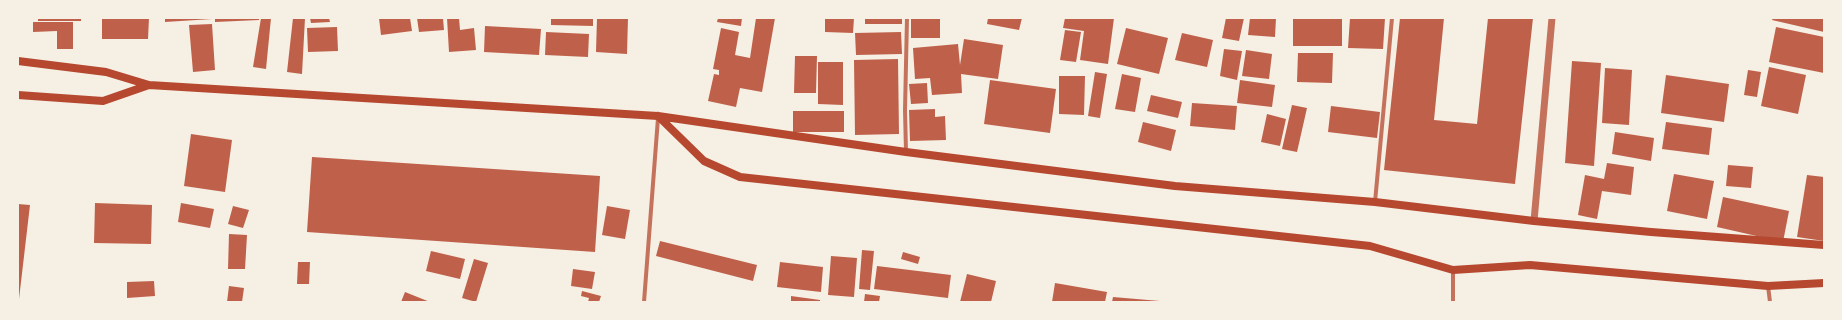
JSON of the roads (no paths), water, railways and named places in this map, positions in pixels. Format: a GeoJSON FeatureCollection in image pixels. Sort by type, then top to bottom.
{"type":"FeatureCollection","features":[{"type":"Feature","properties":{"kind":"main road"},"geometry":{"type":"LineString","coordinates":[[18,61],[106,72],[149,84],[658,116],[906,152],[1175,186],[1375,202],[1534,222],[1769,242],[1824,245]]}},
{"type":"Feature","properties":{"kind":"main road"},"geometry":{"type":"LineString","coordinates":[[18,95],[103,101],[149,84]]}},
{"type":"Feature","properties":{"kind":"main road"},"geometry":{"type":"LineString","coordinates":[[658,116],[704,161],[740,177],[1370,246],[1453,270],[1530,265],[1768,286],[1824,284]]}},
{"type":"Feature","properties":{"kind":"street"},"geometry":{"type":"LineString","coordinates":[[906,152],[907,18]]}},
{"type":"Feature","properties":{"kind":"street"},"geometry":{"type":"LineString","coordinates":[[1375,202],[1392,18]]}},
{"type":"Feature","properties":{"kind":"street"},"geometry":{"type":"LineString","coordinates":[[1534,222],[1552,18]]}},
{"type":"Feature","properties":{"kind":"street"},"geometry":{"type":"LineString","coordinates":[[644,302],[658,116]]}},
{"type":"Feature","properties":{"kind":"street"},"geometry":{"type":"LineString","coordinates":[[1453,270],[1453,302]]}},
{"type":"Feature","properties":{"kind":"street"},"geometry":{"type":"LineString","coordinates":[[1768,286],[1770,302]]}}]}
